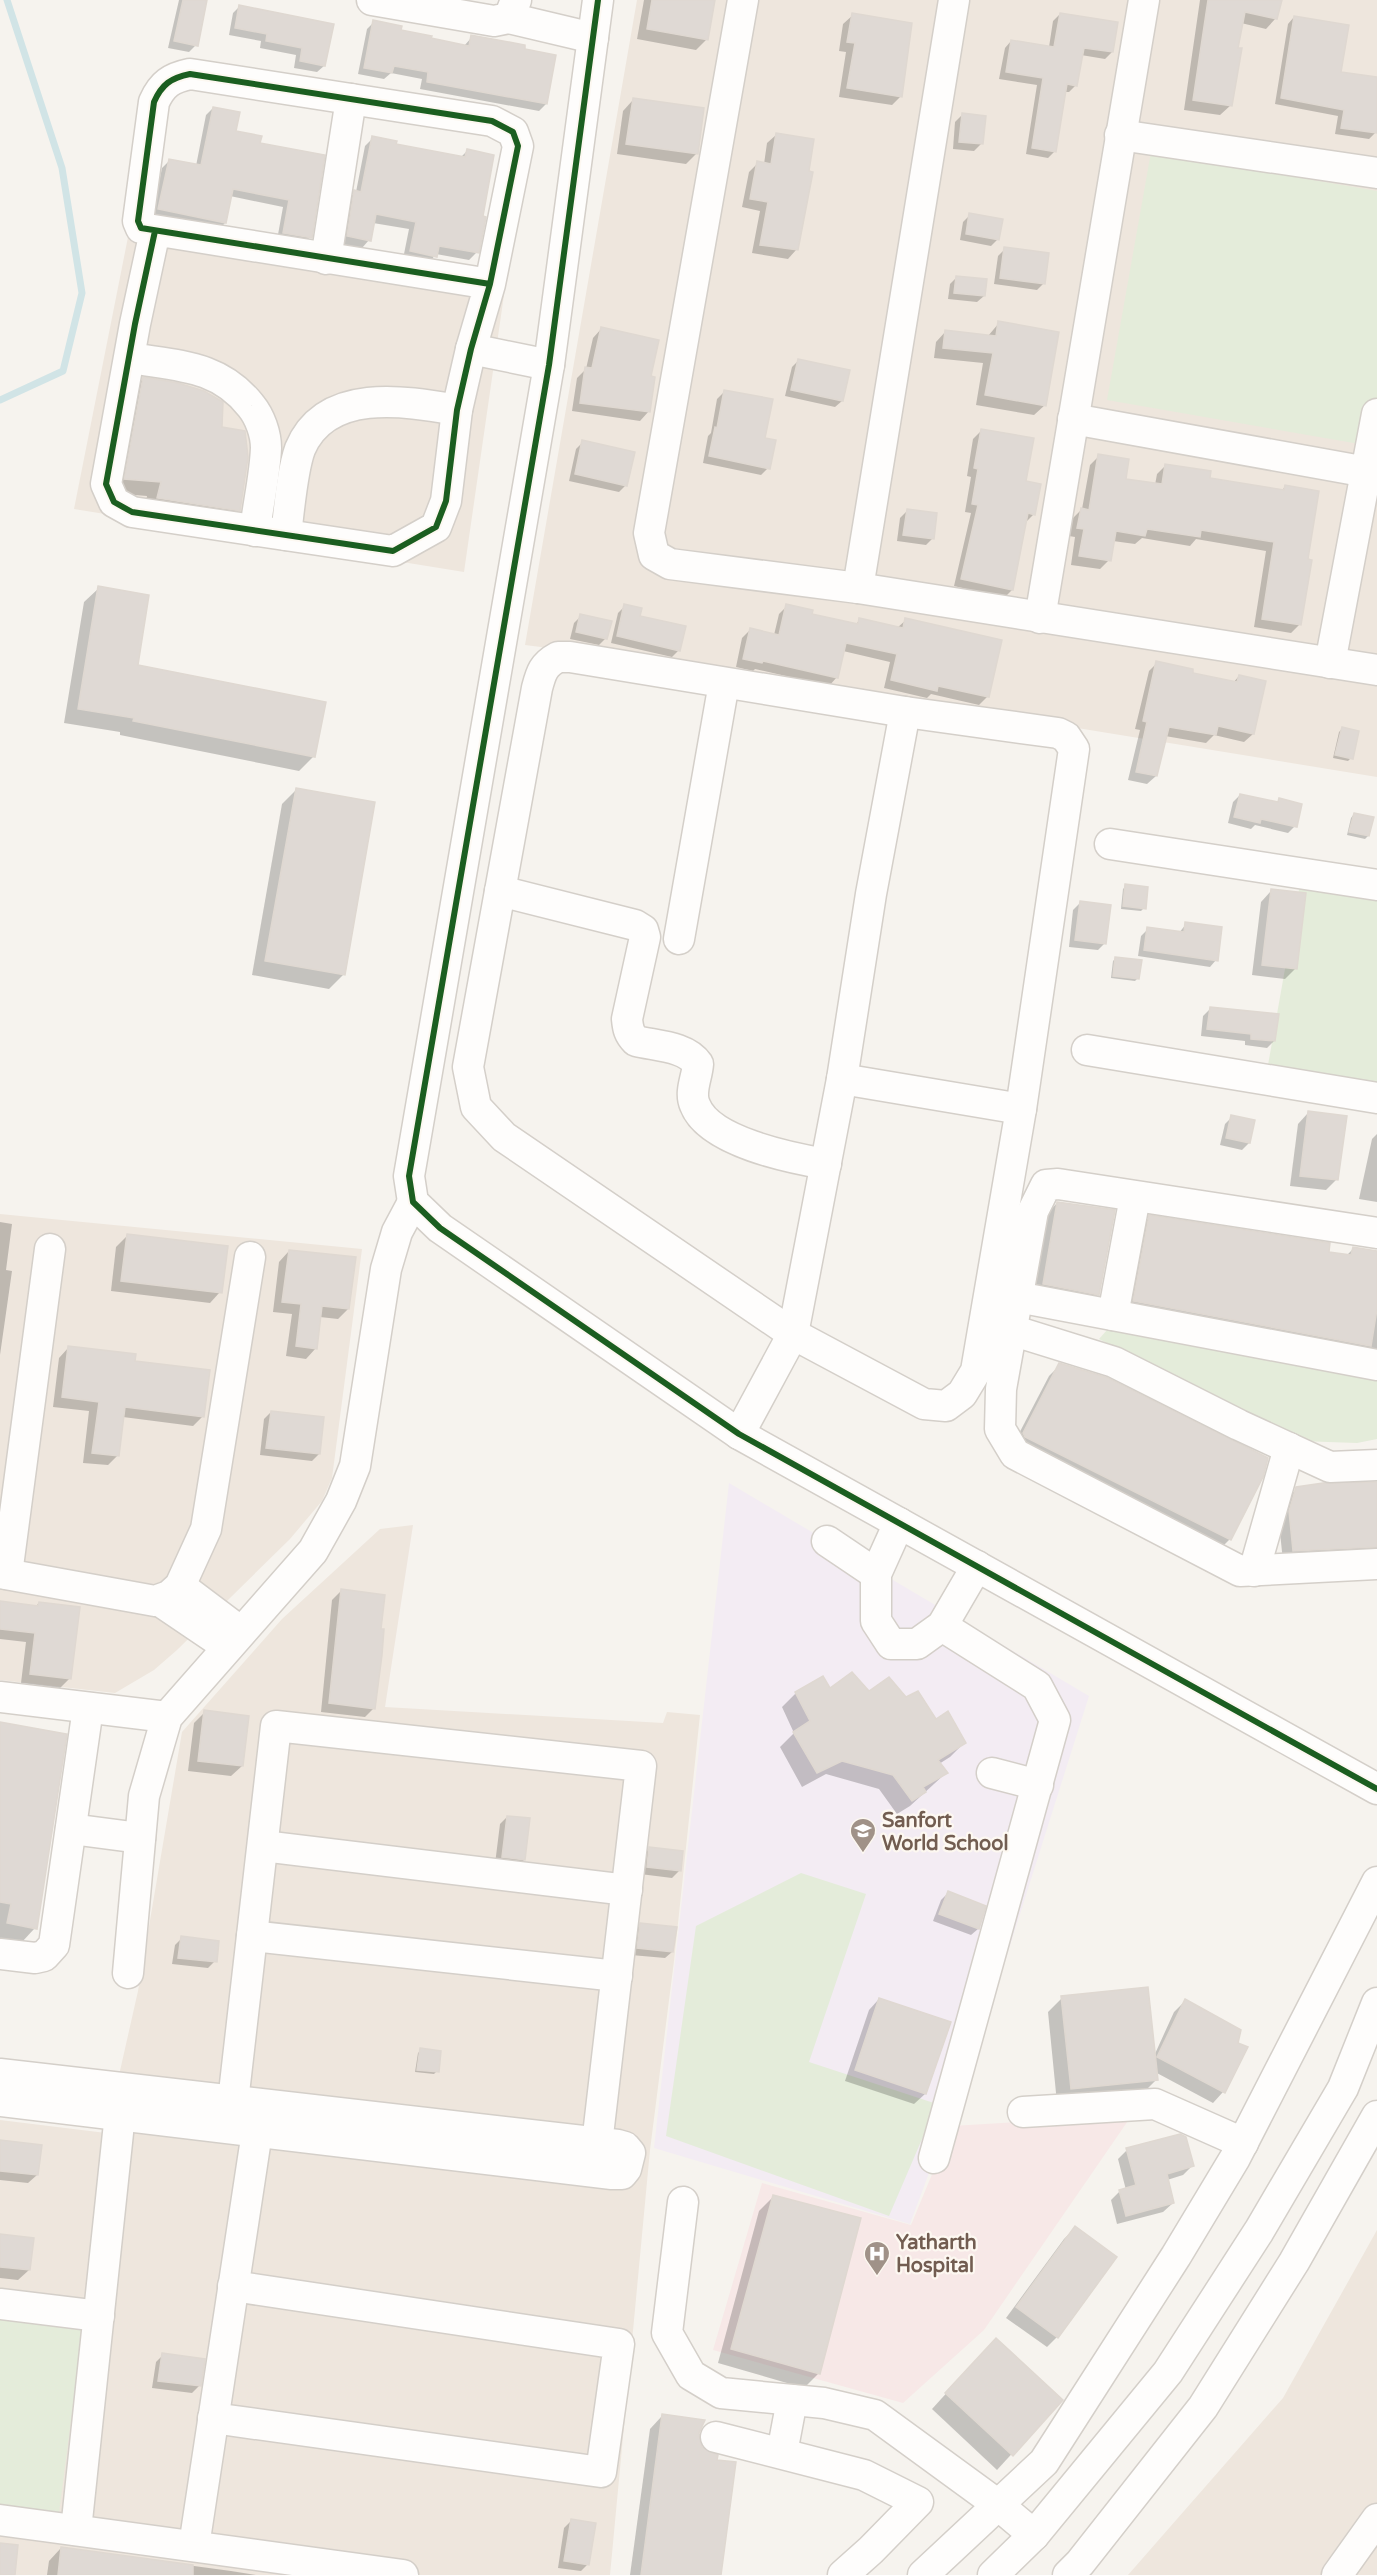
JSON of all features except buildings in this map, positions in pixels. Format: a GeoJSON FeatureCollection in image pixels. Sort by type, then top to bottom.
{"type":"FeatureCollection","features":[{"type":"Feature","properties":{"kind":"street"},"geometry":{"type":"LineString","coordinates":[[372,0],[494,21],[513,9],[593,38]]}},
{"type":"Feature","properties":{"kind":"street"},"geometry":{"type":"LineString","coordinates":[[128,1973],[144,1796],[167,1718],[313,1551],[341,1501],[355,1466],[386,1269],[397,1232],[413,1202],[409,1176],[549,365],[598,0]]}},
{"type":"Feature","properties":{"kind":"street"},"geometry":{"type":"LineString","coordinates":[[743,0],[649,533],[654,555],[670,564],[858,588],[1377,670]]}},
{"type":"Feature","properties":{"kind":"street"},"geometry":{"type":"LineString","coordinates":[[858,588],[954,0]]}},
{"type":"Feature","properties":{"kind":"street"},"geometry":{"type":"LineString","coordinates":[[1040,618],[1144,0]]}},
{"type":"Feature","properties":{"kind":"street"},"geometry":{"type":"LineString","coordinates":[[155,231],[135,324],[131,358],[110,454],[106,484],[114,502],[132,512],[393,551],[436,527],[446,501],[457,410],[471,349],[490,284],[518,146],[513,132],[492,121],[190,74],[173,77],[161,88],[154,102],[138,221],[141,228],[490,284]]}},
{"type":"Feature","properties":{"kind":"street"},"geometry":{"type":"LineString","coordinates":[[326,259],[351,99]]}},
{"type":"Feature","properties":{"kind":"street"},"geometry":{"type":"LineString","coordinates":[[1120,135],[1377,173]]}},
{"type":"Feature","properties":{"kind":"street"},"geometry":{"type":"LineString","coordinates":[[471,349],[549,365]]}},
{"type":"Feature","properties":{"kind":"street"},"geometry":{"type":"LineString","coordinates":[[131,358],[198,369],[223,378],[243,395],[255,411],[263,430],[266,448],[255,531]]}},
{"type":"Feature","properties":{"kind":"street"},"geometry":{"type":"LineString","coordinates":[[286,536],[300,450],[310,430],[326,417],[363,403],[388,401],[457,410]]}},
{"type":"Feature","properties":{"kind":"street"},"geometry":{"type":"LineString","coordinates":[[1330,663],[1377,414]]}},
{"type":"Feature","properties":{"kind":"street"},"geometry":{"type":"LineString","coordinates":[[1073,419],[1367,472]]}},
{"type":"Feature","properties":{"kind":"street"},"geometry":{"type":"LineString","coordinates":[[558,657],[570,657],[724,683],[905,712],[1058,733],[1066,737],[1074,749],[1021,1109],[975,1371],[962,1394],[946,1406],[924,1404],[793,1334],[504,1137],[476,1107],[468,1067],[541,670],[558,657]]}},
{"type":"Feature","properties":{"kind":"street"},"geometry":{"type":"LineString","coordinates":[[679,939],[724,683]]}},
{"type":"Feature","properties":{"kind":"street"},"geometry":{"type":"LineString","coordinates":[[739,1434],[793,1334],[842,1079],[870,894],[905,712]]}},
{"type":"Feature","properties":{"kind":"street"},"geometry":{"type":"LineString","coordinates":[[1110,844],[1377,885]]}},
{"type":"Feature","properties":{"kind":"street"},"geometry":{"type":"LineString","coordinates":[[500,891],[635,925],[643,930],[645,937],[627,1019],[627,1029],[632,1036],[636,1041],[684,1052],[693,1057],[698,1064],[693,1090],[694,1104],[711,1126],[761,1148],[826,1164]]}},
{"type":"Feature","properties":{"kind":"street"},"geometry":{"type":"LineString","coordinates":[[1087,1050],[1377,1098]]}},
{"type":"Feature","properties":{"kind":"street"},"geometry":{"type":"LineString","coordinates":[[842,1079],[1021,1109]]}},
{"type":"Feature","properties":{"kind":"street"},"geometry":{"type":"LineString","coordinates":[[1377,1233],[1058,1184],[1046,1185],[1033,1211],[1000,1389],[1000,1429],[1015,1454],[1240,1571],[1377,1564]]}},
{"type":"Feature","properties":{"kind":"street"},"geometry":{"type":"LineString","coordinates":[[1113,1315],[1135,1197]]}},
{"type":"Feature","properties":{"kind":"street"},"geometry":{"type":"LineString","coordinates":[[413,1202],[440,1228],[739,1434],[1377,1789]]}},
{"type":"Feature","properties":{"kind":"street"},"geometry":{"type":"LineString","coordinates":[[50,1249],[3,1573],[170,1593],[234,1639]]}},
{"type":"Feature","properties":{"kind":"street"},"geometry":{"type":"LineString","coordinates":[[170,1593],[206,1529],[250,1257]]}},
{"type":"Feature","properties":{"kind":"street"},"geometry":{"type":"LineString","coordinates":[[1017,1297],[1377,1365]]}},
{"type":"Feature","properties":{"kind":"street"},"geometry":{"type":"LineString","coordinates":[[1011,1330],[1114,1362],[1330,1467],[1377,1465]]}},
{"type":"Feature","properties":{"kind":"street"},"geometry":{"type":"LineString","coordinates":[[1254,1571],[1288,1448]]}},
{"type":"Feature","properties":{"kind":"street"},"geometry":{"type":"LineString","coordinates":[[899,1523],[876,1574],[876,1621],[891,1644],[917,1644],[942,1626],[977,1566]]}},
{"type":"Feature","properties":{"kind":"street"},"geometry":{"type":"LineString","coordinates":[[827,1541],[876,1574]]}},
{"type":"Feature","properties":{"kind":"street"},"geometry":{"type":"LineString","coordinates":[[934,2158],[1055,1720],[1037,1686],[942,1626]]}},
{"type":"Feature","properties":{"kind":"street"},"geometry":{"type":"LineString","coordinates":[[0,1697],[167,1718]]}},
{"type":"Feature","properties":{"kind":"street"},"geometry":{"type":"LineString","coordinates":[[0,1954],[35,1958],[44,1956],[54,1945],[88,1708]]}},
{"type":"Feature","properties":{"kind":"street"},"geometry":{"type":"LineString","coordinates":[[0,2074],[122,2102],[240,2120],[596,2158],[641,1766],[276,1726],[252,1936],[240,2120],[233,2286],[194,2546]]}},
{"type":"Feature","properties":{"kind":"street"},"geometry":{"type":"LineString","coordinates":[[992,1773],[1038,1785]]}},
{"type":"Feature","properties":{"kind":"street"},"geometry":{"type":"LineString","coordinates":[[71,1829],[140,1838]]}},
{"type":"Feature","properties":{"kind":"street"},"geometry":{"type":"LineString","coordinates":[[262,1846],[627,1890]]}},
{"type":"Feature","properties":{"kind":"street"},"geometry":{"type":"LineString","coordinates":[[923,2575],[1044,2462],[1176,2256],[1243,2143],[1377,1882]]}},
{"type":"Feature","properties":{"kind":"street"},"geometry":{"type":"LineString","coordinates":[[252,1936],[617,1976]]}},
{"type":"Feature","properties":{"kind":"street"},"geometry":{"type":"LineString","coordinates":[[993,2575],[1034,2535],[1168,2372],[1259,2231],[1343,2088],[1377,2003]]}},
{"type":"Feature","properties":{"kind":"street"},"geometry":{"type":"LineString","coordinates":[[0,2101],[122,2102]]}},
{"type":"Feature","properties":{"kind":"street"},"geometry":{"type":"LineString","coordinates":[[76,2530],[122,2102]]}},
{"type":"Feature","properties":{"kind":"street"},"geometry":{"type":"LineString","coordinates":[[1023,2112],[1155,2104],[1243,2143]]}},
{"type":"Feature","properties":{"kind":"street"},"geometry":{"type":"LineString","coordinates":[[1068,2575],[1080,2563],[1203,2407],[1294,2262],[1377,2116]]}},
{"type":"Feature","properties":{"kind":"street"},"geometry":{"type":"LineString","coordinates":[[683,2202],[667,2333],[690,2374],[721,2394],[824,2403],[875,2415],[997,2504],[1034,2535]]}},
{"type":"Feature","properties":{"kind":"street"},"geometry":{"type":"LineString","coordinates":[[213,2418],[601,2472],[619,2344],[233,2286]]}},
{"type":"Feature","properties":{"kind":"street"},"geometry":{"type":"LineString","coordinates":[[0,2304],[99,2316]]}},
{"type":"Feature","properties":{"kind":"street"},"geometry":{"type":"LineString","coordinates":[[782,2454],[792,2400]]}},
{"type":"Feature","properties":{"kind":"street"},"geometry":{"type":"LineString","coordinates":[[716,2437],[864,2475],[918,2502],[843,2575]]}},
{"type":"Feature","properties":{"kind":"street"},"geometry":{"type":"LineString","coordinates":[[1337,2575],[1377,2519]]}},
{"type":"Feature","properties":{"kind":"street"},"geometry":{"type":"LineString","coordinates":[[0,2520],[403,2575]]}},
{"type":"Feature","properties":{"kind":"shaded area"},"geometry":{"type":"Polygon","coordinates":[[[637,0],[1377,0],[1377,777],[715,669],[525,645],[637,0]]]}},
{"type":"Feature","properties":{"kind":"shaded area"},"geometry":{"type":"Polygon","coordinates":[[[132,217],[506,281],[464,572],[74,509],[132,217]]]}},
{"type":"Feature","properties":{"kind":"shaded area"},"geometry":{"type":"Polygon","coordinates":[[[0,1214],[362,1249],[332,1478],[322,1501],[290,1539],[177,1650],[154,1670],[115,1693],[0,1680],[0,1214]]]}},
{"type":"Feature","properties":{"kind":"shaded area","name":"Sanfort World School"},"geometry":{"type":"Polygon","coordinates":[[[729,1483],[1089,1696],[989,2012],[910,2224],[654,2148],[729,1483]]]}},
{"type":"Feature","properties":{"kind":"shaded area"},"geometry":{"type":"Polygon","coordinates":[[[413,1525],[385,1707],[663,1723],[667,1712],[700,1715],[674,1961],[650,2150],[610,2575],[0,2575],[0,2120],[106,2133],[138,1991],[182,1732],[282,1619],[380,1529],[413,1525]]]}},
{"type":"Feature","properties":{"kind":"shaded area","name":"Yatharth Hospital"},"geometry":{"type":"Polygon","coordinates":[[[1132,2115],[984,2330],[903,2403],[713,2350],[762,2183],[911,2225],[952,2126],[1132,2115]]]}},
{"type":"Feature","properties":{"kind":"shaded area"},"geometry":{"type":"Polygon","coordinates":[[[1377,2230],[1377,2575],[1128,2575],[1283,2398],[1377,2230]]]}},
{"type":"Feature","properties":{"kind":"green space"},"geometry":{"type":"Polygon","coordinates":[[[1151,152],[1377,191],[1377,414],[1371,446],[1107,400],[1151,152]]]}},
{"type":"Feature","properties":{"kind":"green space"},"geometry":{"type":"Polygon","coordinates":[[[1300,884],[1377,899],[1377,1084],[1268,1065],[1300,884]]]}},
{"type":"Feature","properties":{"kind":"green space"},"geometry":{"type":"Polygon","coordinates":[[[1115,1321],[1377,1370],[1377,1439],[1357,1443],[1299,1441],[1099,1339],[1115,1321]]]}},
{"type":"Feature","properties":{"kind":"green space"},"geometry":{"type":"Polygon","coordinates":[[[801,1873],[866,1894],[809,2062],[937,2104],[889,2216],[666,2136],[696,1926],[801,1873]]]}},
{"type":"Feature","properties":{"kind":"green space"},"geometry":{"type":"Polygon","coordinates":[[[0,2318],[83,2328],[59,2513],[0,2506],[0,2318]]]}},
{"type":"Feature","properties":{"kind":"waterway"},"geometry":{"type":"LineString","coordinates":[[0,400],[63,371],[82,293],[62,168],[7,0]]}},
{"type":"Feature","properties":{"kind":"cycle path"},"geometry":{"type":"LineString","coordinates":[[598,0],[549,365],[409,1176],[413,1202],[440,1228],[739,1434],[1377,1789]]}},
{"type":"Feature","properties":{"kind":"cycle path"},"geometry":{"type":"LineString","coordinates":[[155,231],[135,324],[106,484],[114,502],[132,512],[393,551],[436,527],[446,501],[457,410],[471,349],[490,284],[518,146],[513,132],[492,121],[190,74],[172,80],[164,86],[154,102],[138,221],[141,228],[490,284]]}},
{"type":"Feature","properties":{"kind":"place","name":"Sanfort World School"},"geometry":{"type":"Point","coordinates":[863,1854]}},
{"type":"Feature","properties":{"kind":"place","name":"Yatharth Hospital"},"geometry":{"type":"Point","coordinates":[877,2277]}}]}
